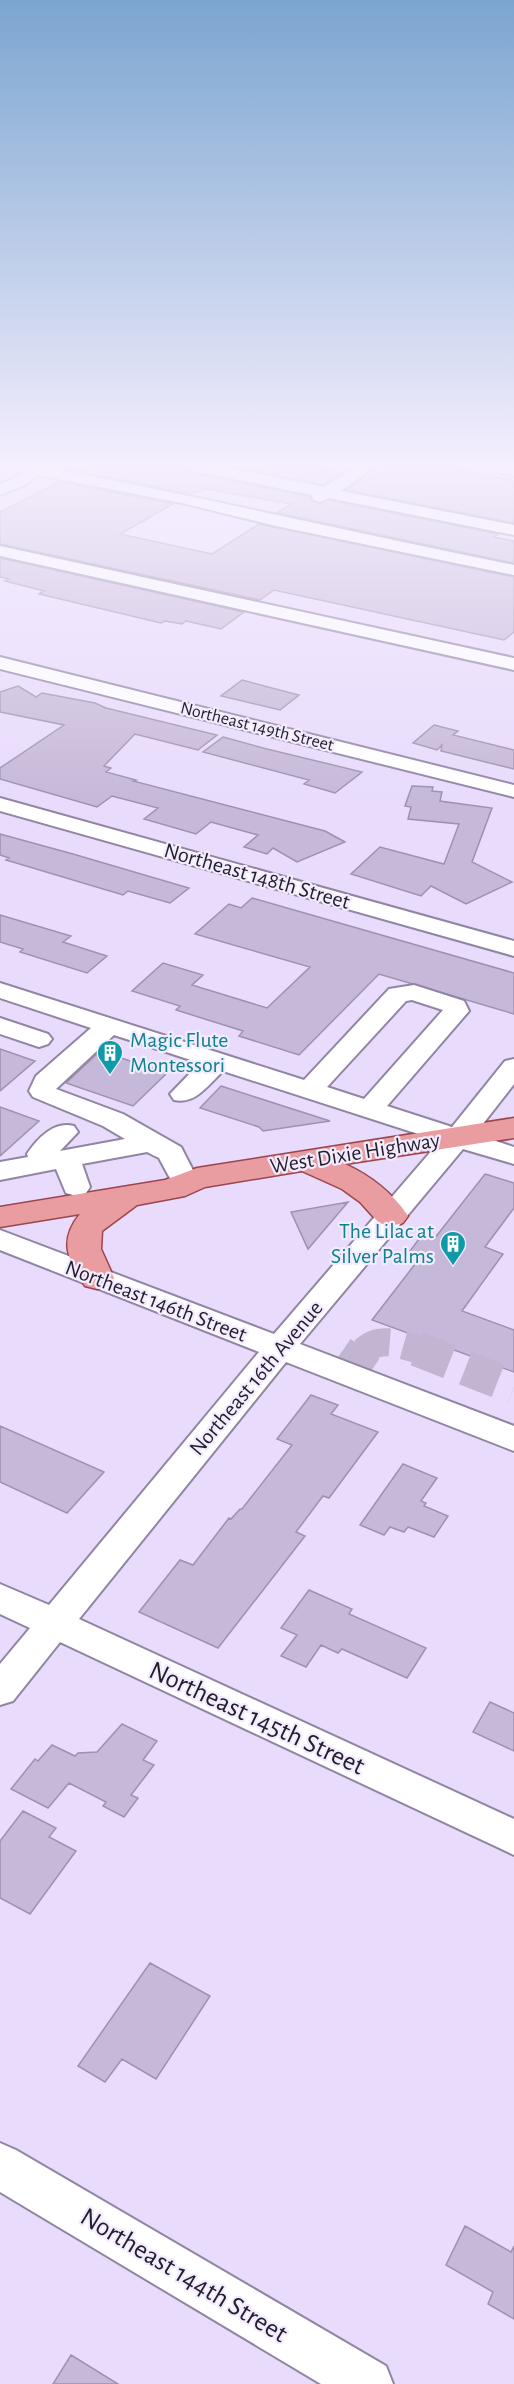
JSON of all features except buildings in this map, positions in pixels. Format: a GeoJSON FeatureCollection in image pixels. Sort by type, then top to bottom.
{"type":"FeatureCollection","features":[{"type":"Feature","properties":{"kind":"main road","name":"West Dixie Highway"},"geometry":{"type":"LineString","coordinates":[[0,1200],[62,1160],[190,1177],[514,1128]]}},
{"type":"Feature","properties":{"kind":"main road"},"geometry":{"type":"LineString","coordinates":[[305,1161],[349,1177],[374,1195],[391,1216]]}},
{"type":"Feature","properties":{"kind":"main road","name":"West Dixie Highway"},"geometry":{"type":"LineString","coordinates":[[0,1217],[172,1189],[190,1177]]}},
{"type":"Feature","properties":{"kind":"main road"},"geometry":{"type":"LineString","coordinates":[[97,1278],[84,1255],[82,1242],[84,1233],[97,1217],[129,1196]]}},
{"type":"Feature","properties":{"kind":"street"},"geometry":{"type":"LineString","coordinates":[[129,578],[514,664]]}},
{"type":"Feature","properties":{"kind":"street"},"geometry":{"type":"LineString","coordinates":[[171,588],[185,578]]}},
{"type":"Feature","properties":{"kind":"street"},"geometry":{"type":"LineString","coordinates":[[220,599],[242,584]]}},
{"type":"Feature","properties":{"kind":"street"},"geometry":{"type":"LineString","coordinates":[[264,609],[286,594]]}},
{"type":"Feature","properties":{"kind":"street"},"geometry":{"type":"LineString","coordinates":[[317,620],[337,605]]}},
{"type":"Feature","properties":{"kind":"street"},"geometry":{"type":"LineString","coordinates":[[362,630],[382,615]]}},
{"type":"Feature","properties":{"kind":"street"},"geometry":{"type":"LineString","coordinates":[[417,643],[437,627]]}},
{"type":"Feature","properties":{"kind":"street"},"geometry":{"type":"LineString","coordinates":[[464,653],[484,637]]}},
{"type":"Feature","properties":{"kind":"street","name":"Northeast 149th Street"},"geometry":{"type":"LineString","coordinates":[[0,663],[514,791]]}},
{"type":"Feature","properties":{"kind":"street","name":"Northeast 148th Street"},"geometry":{"type":"LineString","coordinates":[[0,804],[514,949]]}},
{"type":"Feature","properties":{"kind":"street"},"geometry":{"type":"LineString","coordinates":[[0,990],[514,1156]]}},
{"type":"Feature","properties":{"kind":"street"},"geometry":{"type":"LineString","coordinates":[[309,1090],[398,994],[414,992],[455,1006],[456,1011],[369,1110]]}},
{"type":"Feature","properties":{"kind":"street"},"geometry":{"type":"LineString","coordinates":[[110,1025],[45,1082],[42,1091],[46,1095],[113,1120],[150,1143],[171,1152],[190,1177]]}},
{"type":"Feature","properties":{"kind":"street"},"geometry":{"type":"LineString","coordinates":[[0,1026],[39,1039]]}},
{"type":"Feature","properties":{"kind":"street"},"geometry":{"type":"LineString","coordinates":[[183,1094],[219,1060]]}},
{"type":"Feature","properties":{"kind":"street","name":"Northeast 16th Avenue"},"geometry":{"type":"LineString","coordinates":[[0,1690],[279,1349],[459,1137],[514,1068]]}},
{"type":"Feature","properties":{"kind":"street"},"geometry":{"type":"LineString","coordinates":[[0,1171],[150,1143]]}},
{"type":"Feature","properties":{"kind":"street","name":"Northeast 146th Street"},"geometry":{"type":"LineString","coordinates":[[0,1239],[514,1439]]}},
{"type":"Feature","properties":{"kind":"street","name":"Northeast 145th Street"},"geometry":{"type":"LineString","coordinates":[[0,1598],[514,1838]]}},
{"type":"Feature","properties":{"kind":"street","name":"Northeast 144th Street"},"geometry":{"type":"LineString","coordinates":[[0,2166],[368,2384]]}},
{"type":"Feature","properties":{"kind":"tunnel"},"geometry":{"type":"LineString","coordinates":[[364,1351],[370,1346],[384,1342],[422,1351]]}},
{"type":"Feature","properties":{"kind":"tunnel"},"geometry":{"type":"LineString","coordinates":[[347,1375],[365,1349]]}},
{"type":"Feature","properties":{"kind":"tunnel"},"geometry":{"type":"LineString","coordinates":[[417,1349],[514,1387]]}},
{"type":"Feature","properties":{"kind":"place","name":"Magic Flute Montessori"},"geometry":{"type":"Point","coordinates":[110,1076]}},
{"type":"Feature","properties":{"kind":"place","name":"The Lilac at Silver Palms"},"geometry":{"type":"Point","coordinates":[453,1267]}}]}
